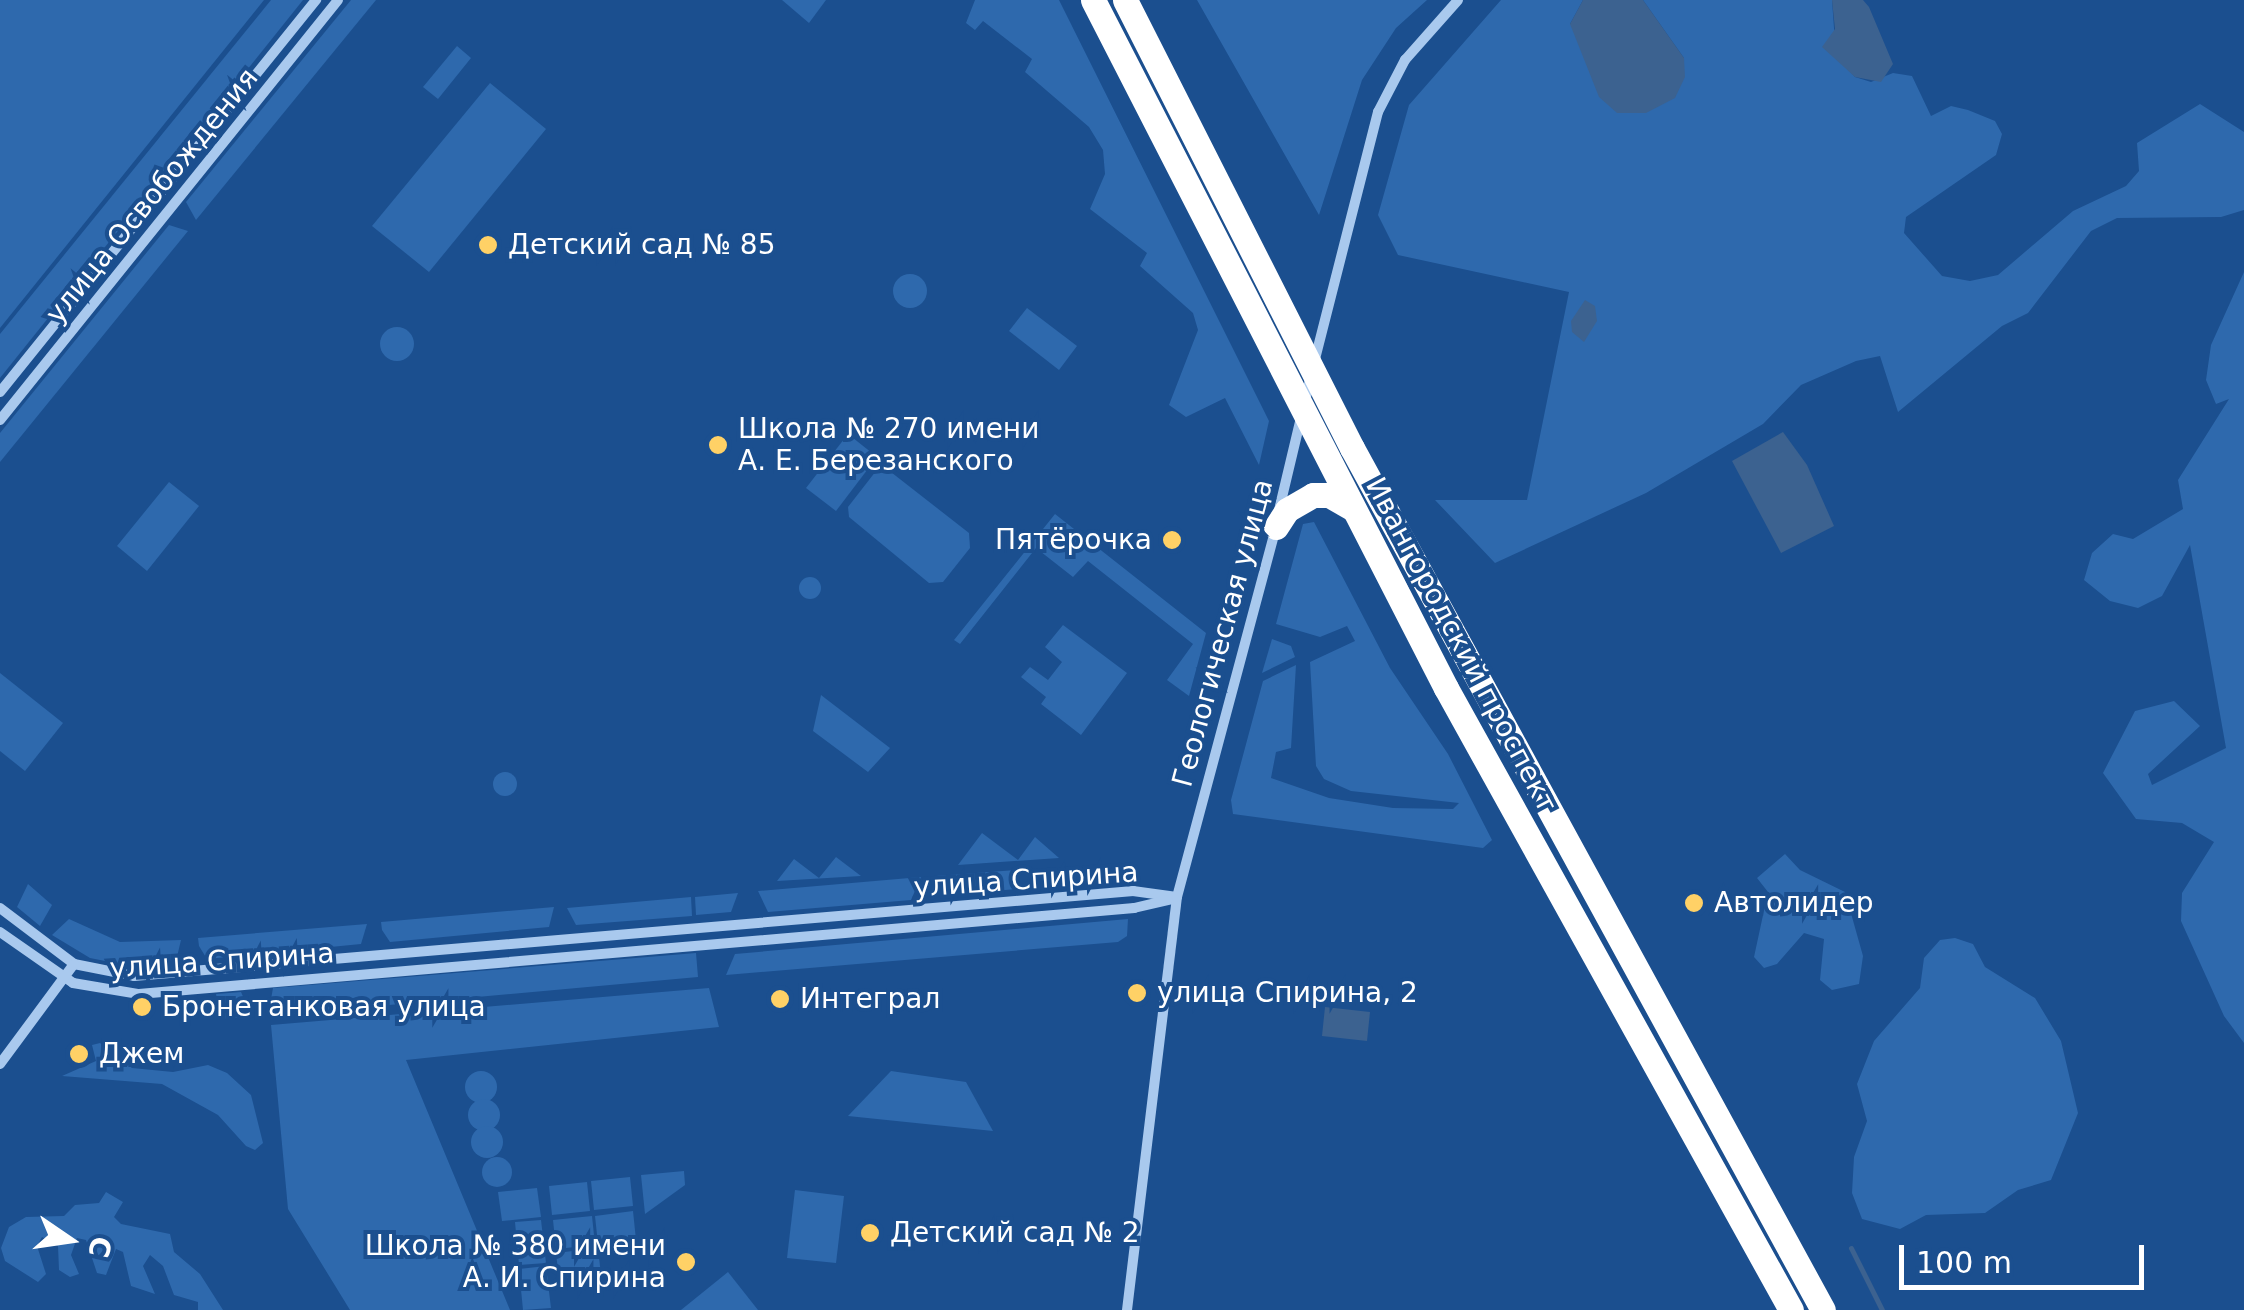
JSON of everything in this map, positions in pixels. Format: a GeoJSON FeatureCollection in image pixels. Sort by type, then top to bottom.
{"type":"FeatureCollection","features":[{"type":"Feature","properties":{"kind":"highway","name":"Ивангородский проспект"},"geometry":{"type":"LineString","coordinates":[[1093,0],[1354,509],[1791,1310]]}},
{"type":"Feature","properties":{"kind":"highway","name":"Ивангородский проспект"},"geometry":{"type":"LineString","coordinates":[[1125,0],[1312,371],[1644,993],[1822,1310]]}},
{"type":"Feature","properties":{"kind":"highway"},"geometry":{"type":"LineString","coordinates":[[1276,527],[1287,510],[1313,494],[1329,494],[1354,509]]}},
{"type":"Feature","properties":{"kind":"street","name":"улица Освобождения"},"geometry":{"type":"LineString","coordinates":[[0,392],[316,0]]}},
{"type":"Feature","properties":{"kind":"street","name":"улица Освобождения"},"geometry":{"type":"LineString","coordinates":[[0,420],[338,0]]}},
{"type":"Feature","properties":{"kind":"street","name":"Геологическая улица"},"geometry":{"type":"LineString","coordinates":[[1128,1310],[1178,897],[1276,527],[1378,112],[1405,60],[1458,0]]}},
{"type":"Feature","properties":{"kind":"street","name":"улица Спирина"},"geometry":{"type":"LineString","coordinates":[[0,908],[74,964],[134,976],[1133,891],[1178,897]]}},
{"type":"Feature","properties":{"kind":"street","name":"улица Спирина"},"geometry":{"type":"LineString","coordinates":[[0,932],[64,978],[103,992],[139,994],[1134,908],[1178,897]]}},
{"type":"Feature","properties":{"kind":"street"},"geometry":{"type":"LineString","coordinates":[[0,1064],[74,964]]}},
{"type":"Feature","properties":{"kind":"shaded area"},"geometry":{"type":"Polygon","coordinates":[[[0,0],[264,0],[0,328],[0,0]]]}},
{"type":"Feature","properties":{"kind":"shaded area"},"geometry":{"type":"Polygon","coordinates":[[[271,0],[303,0],[0,378],[0,334],[271,0]]]}},
{"type":"Feature","properties":{"kind":"shaded area"},"geometry":{"type":"Polygon","coordinates":[[[351,0],[376,0],[196,220],[186,202],[351,0]]]}},
{"type":"Feature","properties":{"kind":"shaded area"},"geometry":{"type":"Polygon","coordinates":[[[782,0],[826,0],[809,23],[782,0]]]}},
{"type":"Feature","properties":{"kind":"shaded area"},"geometry":{"type":"Polygon","coordinates":[[[975,0],[1059,0],[1269,421],[1259,465],[1225,398],[1186,417],[1169,405],[1198,330],[1193,313],[1140,266],[1147,253],[1090,209],[1105,174],[1103,150],[1089,127],[1025,72],[1032,59],[983,21],[975,30],[966,23],[975,0]]]}},
{"type":"Feature","properties":{"kind":"shaded area"},"geometry":{"type":"Polygon","coordinates":[[[1197,0],[1427,0],[1396,28],[1362,80],[1319,215],[1197,0]]]}},
{"type":"Feature","properties":{"kind":"shaded area"},"geometry":{"type":"Polygon","coordinates":[[[1501,0],[1583,0],[1570,24],[1684,58],[1643,0],[1832,0],[1836,56],[1855,77],[1871,82],[1893,73],[1912,76],[1931,116],[1951,106],[1968,110],[1995,121],[2002,134],[1996,155],[1906,217],[1904,233],[1942,276],[1970,281],[1998,275],[2073,211],[2126,186],[2139,171],[2137,143],[2200,104],[2244,132],[2244,210],[2221,217],[2117,218],[2091,231],[2028,313],[2002,326],[1898,412],[1880,356],[1856,361],[1801,385],[1763,424],[1646,493],[1495,563],[1435,500],[1527,500],[1569,292],[1398,255],[1378,215],[1409,105],[1501,0]]]}},
{"type":"Feature","properties":{"kind":"shaded area"},"geometry":{"type":"Polygon","coordinates":[[[1583,0],[1643,0],[1684,58],[1685,77],[1675,98],[1646,113],[1617,113],[1599,97],[1570,24],[1583,0]]]}},
{"type":"Feature","properties":{"kind":"shaded area"},"geometry":{"type":"Polygon","coordinates":[[[1832,0],[1863,0],[1869,7],[1893,64],[1881,82],[1855,77],[1822,47],[1835,29],[1832,0]]]}},
{"type":"Feature","properties":{"kind":"shaded area"},"geometry":{"type":"Polygon","coordinates":[[[457,46],[471,58],[438,99],[423,87],[457,46]]]}},
{"type":"Feature","properties":{"kind":"shaded area"},"geometry":{"type":"Polygon","coordinates":[[[490,83],[546,129],[429,272],[372,226],[490,83]]]}},
{"type":"Feature","properties":{"kind":"shaded area"},"geometry":{"type":"Polygon","coordinates":[[[169,225],[188,231],[0,462],[0,433],[169,225]]]}},
{"type":"Feature","properties":{"kind":"shaded area"},"geometry":{"type":"Polygon","coordinates":[[[2244,272],[2244,1043],[2224,1016],[2181,921],[2182,893],[2214,842],[2182,823],[2136,819],[2103,773],[2135,711],[2174,701],[2200,726],[2148,774],[2152,785],[2226,748],[2190,545],[2162,596],[2138,608],[2110,601],[2084,580],[2092,553],[2113,534],[2133,539],[2183,509],[2178,480],[2229,399],[2216,404],[2206,380],[2211,345],[2244,272]]]}},
{"type":"Feature","properties":{"kind":"shaded area"},"geometry":{"type":"Polygon","coordinates":[[[910,274],[922,279],[927,291],[922,303],[910,308],[898,303],[893,291],[898,279],[910,274]]]}},
{"type":"Feature","properties":{"kind":"shaded area"},"geometry":{"type":"Polygon","coordinates":[[[1585,300],[1595,306],[1597,321],[1584,342],[1572,332],[1571,321],[1585,300]]]}},
{"type":"Feature","properties":{"kind":"shaded area"},"geometry":{"type":"Polygon","coordinates":[[[1027,308],[1077,346],[1059,370],[1009,331],[1027,308]]]}},
{"type":"Feature","properties":{"kind":"shaded area"},"geometry":{"type":"Polygon","coordinates":[[[397,327],[409,332],[414,344],[409,356],[397,361],[385,356],[380,344],[385,332],[397,327]]]}},
{"type":"Feature","properties":{"kind":"shaded area"},"geometry":{"type":"Polygon","coordinates":[[[1783,432],[1807,465],[1834,526],[1781,553],[1732,461],[1783,432]]]}},
{"type":"Feature","properties":{"kind":"shaded area"},"geometry":{"type":"Polygon","coordinates":[[[848,434],[877,457],[836,511],[806,488],[848,434]]]}},
{"type":"Feature","properties":{"kind":"shaded area"},"geometry":{"type":"Polygon","coordinates":[[[887,469],[969,533],[970,548],[943,582],[929,583],[849,517],[848,507],[876,471],[887,469]]]}},
{"type":"Feature","properties":{"kind":"shaded area"},"geometry":{"type":"Polygon","coordinates":[[[169,482],[199,506],[147,571],[117,546],[169,482]]]}},
{"type":"Feature","properties":{"kind":"shaded area"},"geometry":{"type":"Polygon","coordinates":[[[1055,514],[1206,633],[1189,696],[1167,680],[1193,644],[1088,561],[1073,577],[1036,548],[960,644],[954,640],[1055,514]]]}},
{"type":"Feature","properties":{"kind":"shaded area"},"geometry":{"type":"Polygon","coordinates":[[[1314,522],[1390,668],[1448,754],[1492,840],[1483,848],[1233,814],[1231,800],[1263,681],[1296,665],[1291,748],[1276,752],[1271,778],[1329,798],[1393,808],[1453,809],[1459,803],[1351,791],[1324,779],[1316,766],[1310,662],[1355,641],[1347,626],[1320,637],[1276,624],[1303,524],[1314,522]]]}},
{"type":"Feature","properties":{"kind":"shaded area"},"geometry":{"type":"Polygon","coordinates":[[[810,577],[818,580],[818,596],[810,599],[802,596],[799,588],[802,580],[810,577]]]}},
{"type":"Feature","properties":{"kind":"shaded area"},"geometry":{"type":"Polygon","coordinates":[[[1063,625],[1127,673],[1081,735],[1041,704],[1046,697],[1021,677],[1030,667],[1048,680],[1062,662],[1045,647],[1063,625]]]}},
{"type":"Feature","properties":{"kind":"shaded area"},"geometry":{"type":"Polygon","coordinates":[[[1272,639],[1291,646],[1295,657],[1262,673],[1272,639]]]}},
{"type":"Feature","properties":{"kind":"shaded area"},"geometry":{"type":"Polygon","coordinates":[[[0,673],[63,723],[25,771],[0,751],[0,673]]]}},
{"type":"Feature","properties":{"kind":"shaded area"},"geometry":{"type":"Polygon","coordinates":[[[821,695],[890,748],[868,772],[813,731],[821,695]]]}},
{"type":"Feature","properties":{"kind":"shaded area"},"geometry":{"type":"Polygon","coordinates":[[[505,772],[514,775],[514,793],[505,796],[496,793],[493,784],[496,775],[505,772]]]}},
{"type":"Feature","properties":{"kind":"shaded area"},"geometry":{"type":"Polygon","coordinates":[[[982,833],[1018,860],[1035,837],[1059,858],[958,865],[982,833]]]}},
{"type":"Feature","properties":{"kind":"shaded area"},"geometry":{"type":"Polygon","coordinates":[[[1785,854],[1800,870],[1845,892],[1863,956],[1859,984],[1832,990],[1820,980],[1824,939],[1804,933],[1777,964],[1764,968],[1754,957],[1768,892],[1757,878],[1785,854]]]}},
{"type":"Feature","properties":{"kind":"shaded area"},"geometry":{"type":"Polygon","coordinates":[[[836,857],[861,876],[777,881],[794,859],[819,878],[836,857]]]}},
{"type":"Feature","properties":{"kind":"shaded area"},"geometry":{"type":"Polygon","coordinates":[[[1016,870],[1017,889],[947,895],[937,885],[936,876],[1016,870]]]}},
{"type":"Feature","properties":{"kind":"shaded area"},"geometry":{"type":"Polygon","coordinates":[[[921,877],[911,900],[768,912],[758,891],[921,877]]]}},
{"type":"Feature","properties":{"kind":"shaded area"},"geometry":{"type":"Polygon","coordinates":[[[28,884],[52,905],[40,926],[17,907],[28,884]]]}},
{"type":"Feature","properties":{"kind":"shaded area"},"geometry":{"type":"Polygon","coordinates":[[[738,893],[731,912],[696,915],[695,897],[738,893]]]}},
{"type":"Feature","properties":{"kind":"shaded area"},"geometry":{"type":"Polygon","coordinates":[[[691,897],[692,916],[576,925],[567,908],[691,897]]]}},
{"type":"Feature","properties":{"kind":"shaded area"},"geometry":{"type":"Polygon","coordinates":[[[554,907],[549,927],[390,942],[381,922],[554,907]]]}},
{"type":"Feature","properties":{"kind":"shaded area"},"geometry":{"type":"Polygon","coordinates":[[[69,919],[120,942],[181,940],[176,961],[125,965],[90,958],[52,935],[69,919]]]}},
{"type":"Feature","properties":{"kind":"shaded area"},"geometry":{"type":"Polygon","coordinates":[[[1128,919],[1127,936],[1118,942],[726,975],[735,954],[1128,919]]]}},
{"type":"Feature","properties":{"kind":"shaded area"},"geometry":{"type":"Polygon","coordinates":[[[367,924],[361,944],[207,959],[198,938],[367,924]]]}},
{"type":"Feature","properties":{"kind":"shaded area"},"geometry":{"type":"Polygon","coordinates":[[[1955,938],[1973,944],[1985,967],[2035,998],[2061,1041],[2078,1113],[2051,1180],[2018,1190],[1985,1213],[1926,1215],[1900,1229],[1862,1219],[1852,1193],[1854,1157],[1867,1121],[1857,1084],[1874,1041],[1920,988],[1924,958],[1940,940],[1955,938]]]}},
{"type":"Feature","properties":{"kind":"shaded area"},"geometry":{"type":"Polygon","coordinates":[[[696,953],[698,977],[268,1016],[273,988],[696,953]]]}},
{"type":"Feature","properties":{"kind":"shaded area"},"geometry":{"type":"Polygon","coordinates":[[[709,988],[719,1027],[406,1060],[510,1310],[350,1310],[288,1209],[271,1025],[709,988]]]}},
{"type":"Feature","properties":{"kind":"shaded area"},"geometry":{"type":"Polygon","coordinates":[[[241,992],[252,1017],[220,1019],[216,994],[241,992]]]}},
{"type":"Feature","properties":{"kind":"shaded area"},"geometry":{"type":"Polygon","coordinates":[[[1325,1007],[1370,1012],[1367,1041],[1322,1036],[1325,1007]]]}},
{"type":"Feature","properties":{"kind":"shaded area"},"geometry":{"type":"Polygon","coordinates":[[[100,1043],[132,1068],[173,1072],[208,1065],[227,1073],[251,1095],[263,1143],[255,1150],[246,1146],[218,1115],[162,1084],[62,1076],[96,1061],[92,1045],[100,1043]]]}},
{"type":"Feature","properties":{"kind":"shaded area"},"geometry":{"type":"Polygon","coordinates":[[[481,1071],[492,1076],[497,1087],[492,1098],[481,1103],[470,1098],[465,1087],[470,1076],[481,1071]]]}},
{"type":"Feature","properties":{"kind":"shaded area"},"geometry":{"type":"Polygon","coordinates":[[[891,1071],[966,1082],[993,1131],[848,1116],[891,1071]]]}},
{"type":"Feature","properties":{"kind":"shaded area"},"geometry":{"type":"Polygon","coordinates":[[[484,1099],[495,1104],[500,1115],[495,1126],[484,1131],[473,1126],[468,1115],[473,1104],[484,1099]]]}},
{"type":"Feature","properties":{"kind":"shaded area"},"geometry":{"type":"Polygon","coordinates":[[[487,1126],[498,1131],[503,1142],[498,1153],[487,1158],[476,1153],[471,1142],[476,1131],[487,1126]]]}},
{"type":"Feature","properties":{"kind":"shaded area"},"geometry":{"type":"Polygon","coordinates":[[[497,1157],[507,1162],[512,1172],[507,1182],[497,1187],[487,1182],[482,1172],[487,1162],[497,1157]]]}},
{"type":"Feature","properties":{"kind":"shaded area"},"geometry":{"type":"Polygon","coordinates":[[[684,1171],[685,1185],[645,1214],[641,1175],[684,1171]]]}},
{"type":"Feature","properties":{"kind":"shaded area"},"geometry":{"type":"Polygon","coordinates":[[[630,1177],[633,1206],[594,1210],[591,1181],[630,1177]]]}},
{"type":"Feature","properties":{"kind":"shaded area"},"geometry":{"type":"Polygon","coordinates":[[[587,1182],[590,1211],[552,1215],[549,1186],[587,1182]]]}},
{"type":"Feature","properties":{"kind":"shaded area"},"geometry":{"type":"Polygon","coordinates":[[[537,1188],[541,1217],[502,1221],[498,1192],[537,1188]]]}},
{"type":"Feature","properties":{"kind":"shaded area"},"geometry":{"type":"Polygon","coordinates":[[[795,1190],[844,1196],[836,1263],[787,1258],[795,1190]]]}},
{"type":"Feature","properties":{"kind":"shaded area"},"geometry":{"type":"Polygon","coordinates":[[[106,1192],[123,1202],[114,1217],[121,1224],[170,1234],[174,1252],[200,1274],[223,1310],[198,1310],[198,1302],[174,1295],[163,1266],[150,1255],[143,1266],[155,1294],[131,1286],[123,1252],[116,1249],[106,1275],[97,1273],[86,1240],[77,1238],[71,1255],[79,1274],[70,1277],[59,1270],[58,1246],[42,1237],[37,1246],[46,1274],[38,1282],[5,1261],[1,1248],[9,1227],[26,1217],[64,1216],[75,1205],[99,1203],[106,1192]]]}},
{"type":"Feature","properties":{"kind":"shaded area"},"geometry":{"type":"Polygon","coordinates":[[[633,1211],[636,1240],[598,1244],[595,1216],[633,1211]]]}},
{"type":"Feature","properties":{"kind":"shaded area"},"geometry":{"type":"Polygon","coordinates":[[[592,1216],[595,1245],[556,1249],[553,1220],[592,1216]]]}},
{"type":"Feature","properties":{"kind":"shaded area"},"geometry":{"type":"Polygon","coordinates":[[[541,1220],[546,1263],[519,1265],[515,1222],[541,1220]]]}},
{"type":"Feature","properties":{"kind":"shaded area"},"geometry":{"type":"Polygon","coordinates":[[[598,1248],[601,1275],[559,1279],[556,1253],[598,1248]]]}},
{"type":"Feature","properties":{"kind":"shaded area"},"geometry":{"type":"Polygon","coordinates":[[[546,1266],[551,1308],[523,1310],[519,1269],[546,1266]]]}},
{"type":"Feature","properties":{"kind":"shaded area"},"geometry":{"type":"Polygon","coordinates":[[[728,1272],[758,1310],[681,1310],[728,1272]]]}},
{"type":"Feature","properties":{"kind":"waterway"},"geometry":{"type":"LineString","coordinates":[[1851,1248],[1882,1310]]}},
{"type":"Feature","properties":{"kind":"place","name":"Детский сад № 85"},"geometry":{"type":"Point","coordinates":[488,245]}},
{"type":"Feature","properties":{"kind":"place","name":"Школа № 270 имени А. Е. Березанского"},"geometry":{"type":"Point","coordinates":[718,445]}},
{"type":"Feature","properties":{"kind":"place","name":"Пятёрочка"},"geometry":{"type":"Point","coordinates":[1172,540]}},
{"type":"Feature","properties":{"kind":"place","name":"Автолидер"},"geometry":{"type":"Point","coordinates":[1694,903]}},
{"type":"Feature","properties":{"kind":"place","name":"улица Спирина, 2"},"geometry":{"type":"Point","coordinates":[1137,993]}},
{"type":"Feature","properties":{"kind":"place","name":"Интеграл"},"geometry":{"type":"Point","coordinates":[780,999]}},
{"type":"Feature","properties":{"kind":"place","name":"Бронетанковая улица"},"geometry":{"type":"Point","coordinates":[142,1007]}},
{"type":"Feature","properties":{"kind":"place","name":"Джем"},"geometry":{"type":"Point","coordinates":[79,1054]}},
{"type":"Feature","properties":{"kind":"place","name":"Детский сад № 2"},"geometry":{"type":"Point","coordinates":[870,1233]}},
{"type":"Feature","properties":{"kind":"place","name":"Школа № 380 имени А. И. Спирина"},"geometry":{"type":"Point","coordinates":[686,1262]}}]}
